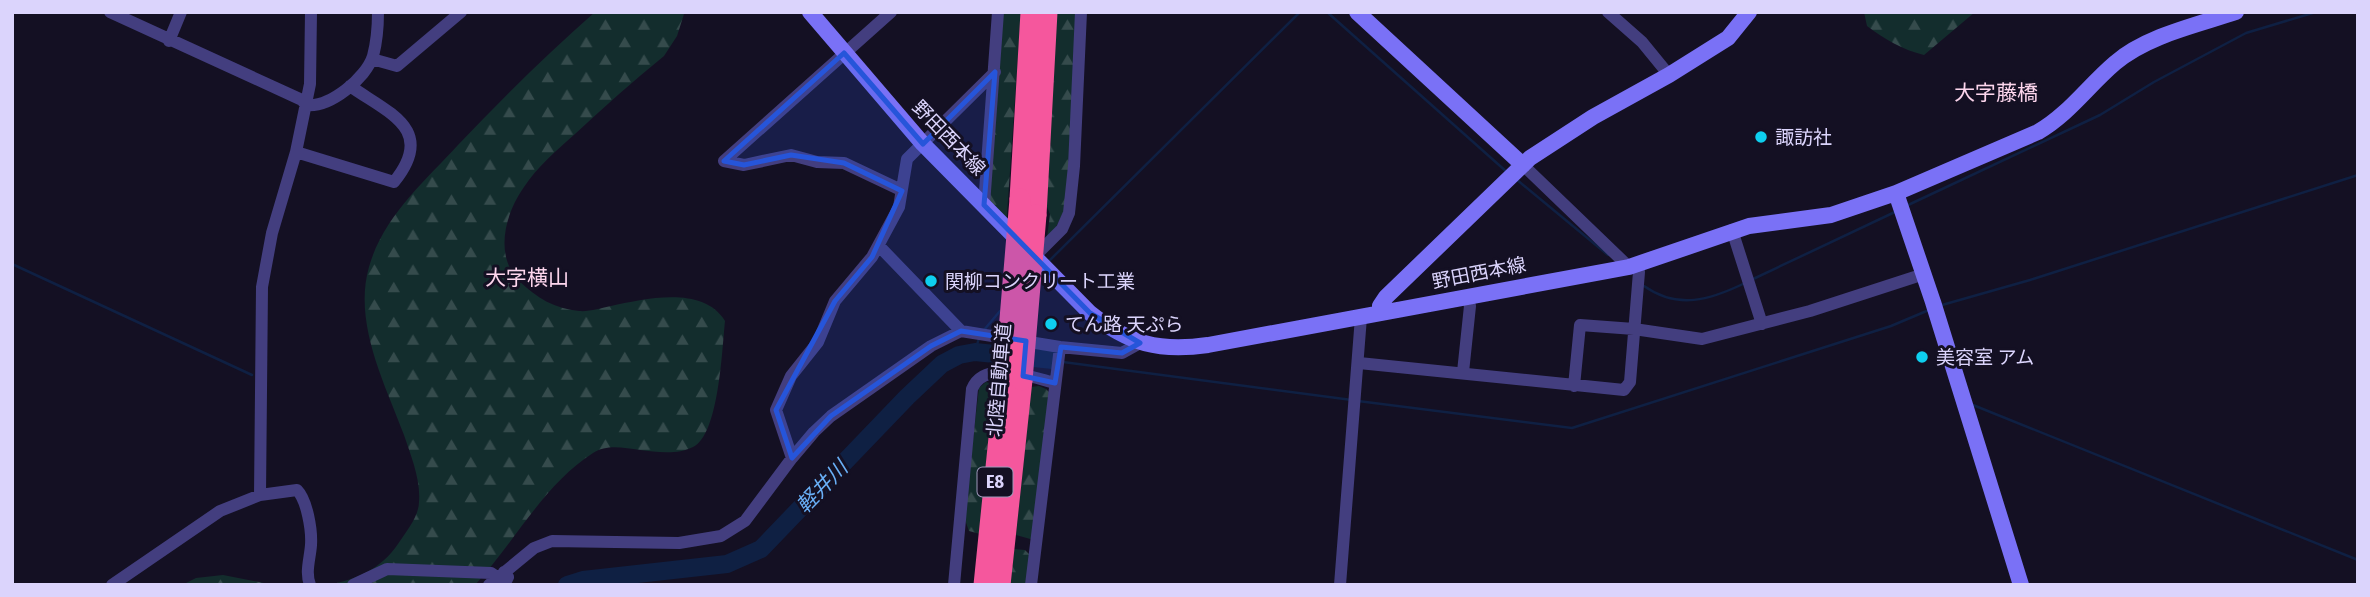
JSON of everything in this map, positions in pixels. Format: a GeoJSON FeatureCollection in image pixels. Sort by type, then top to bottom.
{"type":"FeatureCollection","features":[{"type":"Feature","properties":{"kind":"highway","name":"北陸自動車道"},"geometry":{"type":"LineString","coordinates":[[1000,585],[1014,380],[1020,200],[1031,12]]}},
{"type":"Feature","properties":{"kind":"highway","name":"北陸自動車道"},"geometry":{"type":"LineString","coordinates":[[984,585],[1036,215],[1047,12]]}},
{"type":"Feature","properties":{"kind":"main road","name":"野田西本線"},"geometry":{"type":"LineString","coordinates":[[810,12],[923,144],[1090,313],[1118,333],[1140,343],[1166,347],[1190,347],[1633,266],[1732,230],[1757,224],[1900,203],[2050,126],[2065,115],[2115,62],[2138,46],[2235,12]]}},
{"type":"Feature","properties":{"kind":"main road"},"geometry":{"type":"LineString","coordinates":[[1357,12],[1523,165]]}},
{"type":"Feature","properties":{"kind":"main road"},"geometry":{"type":"LineString","coordinates":[[1381,313],[1380,306],[1386,297],[1523,165],[1593,117],[1669,75],[1728,38],[1749,12]]}},
{"type":"Feature","properties":{"kind":"main road"},"geometry":{"type":"LineString","coordinates":[[1900,203],[2021,585]]}},
{"type":"Feature","properties":{"kind":"street"},"geometry":{"type":"LineString","coordinates":[[110,12],[313,106],[325,102],[350,86],[372,59],[377,37],[378,12]]}},
{"type":"Feature","properties":{"kind":"street"},"geometry":{"type":"LineString","coordinates":[[169,41],[181,12]]}},
{"type":"Feature","properties":{"kind":"street"},"geometry":{"type":"LineString","coordinates":[[260,495],[262,287],[272,233],[296,152],[310,85],[311,12]]}},
{"type":"Feature","properties":{"kind":"street"},"geometry":{"type":"LineString","coordinates":[[372,59],[397,66],[445,19],[461,12]]}},
{"type":"Feature","properties":{"kind":"street"},"geometry":{"type":"LineString","coordinates":[[891,12],[724,161],[744,165],[792,155],[817,162],[844,163],[901,190]]}},
{"type":"Feature","properties":{"kind":"street"},"geometry":{"type":"LineString","coordinates":[[985,205],[998,12]]}},
{"type":"Feature","properties":{"kind":"street"},"geometry":{"type":"LineString","coordinates":[[1034,257],[1062,229],[1069,213],[1074,166],[1081,12]]}},
{"type":"Feature","properties":{"kind":"street"},"geometry":{"type":"LineString","coordinates":[[1608,12],[1642,42],[1669,75]]}},
{"type":"Feature","properties":{"kind":"street"},"geometry":{"type":"LineString","coordinates":[[792,458],[776,410],[792,376],[818,342],[835,301],[872,257],[900,207],[907,159],[995,72]]}},
{"type":"Feature","properties":{"kind":"street"},"geometry":{"type":"LineString","coordinates":[[296,152],[394,182],[406,168],[410,141],[404,122],[350,86]]}},
{"type":"Feature","properties":{"kind":"street"},"geometry":{"type":"LineString","coordinates":[[1359,363],[1463,372],[1621,391],[1626,389],[1630,383],[1639,272],[1523,165]]}},
{"type":"Feature","properties":{"kind":"street"},"geometry":{"type":"LineString","coordinates":[[1732,230],[1762,324]]}},
{"type":"Feature","properties":{"kind":"street"},"geometry":{"type":"LineString","coordinates":[[878,246],[961,331]]}},
{"type":"Feature","properties":{"kind":"street"},"geometry":{"type":"LineString","coordinates":[[1574,386],[1580,325],[1634,329],[1702,340],[1810,311],[1924,274]]}},
{"type":"Feature","properties":{"kind":"street"},"geometry":{"type":"LineString","coordinates":[[1463,372],[1470,306],[1467,297]]}},
{"type":"Feature","properties":{"kind":"street"},"geometry":{"type":"LineString","coordinates":[[1340,585],[1361,317]]}},
{"type":"Feature","properties":{"kind":"street"},"geometry":{"type":"LineString","coordinates":[[353,585],[387,569],[482,572],[491,573],[499,580],[534,548],[552,541],[679,543],[721,536],[745,521],[792,458],[831,416],[931,346],[961,331],[992,336],[1060,355],[1122,353],[1140,343]]}},
{"type":"Feature","properties":{"kind":"street"},"geometry":{"type":"LineString","coordinates":[[1031,585],[1060,355]]}},
{"type":"Feature","properties":{"kind":"street"},"geometry":{"type":"LineString","coordinates":[[954,585],[974,382],[978,377],[993,371],[1055,383]]}},
{"type":"Feature","properties":{"kind":"street"},"geometry":{"type":"LineString","coordinates":[[112,585],[220,511],[260,495],[297,490],[300,492],[311,535],[307,574],[310,585]]}},
{"type":"Feature","properties":{"kind":"highlighted area"},"geometry":{"type":"Polygon","coordinates":[[[844,53],[923,144],[995,72],[984,205],[1090,313],[1140,343],[1122,353],[1061,347],[1055,383],[1023,376],[1026,341],[961,331],[931,346],[831,416],[792,458],[776,410],[835,301],[872,257],[902,191],[844,163],[791,155],[744,165],[724,161],[844,53]]]}},
{"type":"Feature","properties":{"kind":"green space"},"geometry":{"type":"Polygon","coordinates":[[[595,12],[684,14],[677,36],[664,56],[554,153],[529,180],[517,198],[507,222],[507,259],[511,271],[519,281],[547,302],[562,308],[587,311],[640,300],[672,297],[703,302],[715,310],[725,321],[718,390],[709,426],[702,439],[693,447],[680,451],[660,452],[616,447],[593,453],[575,466],[544,497],[475,585],[327,585],[348,580],[376,567],[391,553],[408,529],[418,507],[415,468],[380,374],[368,331],[365,288],[375,249],[406,201],[508,94],[595,12]]]}},
{"type":"Feature","properties":{"kind":"green space"},"geometry":{"type":"Polygon","coordinates":[[[998,12],[1021,12],[1006,228],[984,205],[998,12]]]}},
{"type":"Feature","properties":{"kind":"green space"},"geometry":{"type":"Polygon","coordinates":[[[1055,12],[1076,12],[1069,166],[1064,211],[1047,238],[1050,214],[1043,197],[1055,12]]]}},
{"type":"Feature","properties":{"kind":"green space"},"geometry":{"type":"Polygon","coordinates":[[[1864,12],[1975,12],[1924,55],[1901,47],[1873,31],[1867,26],[1864,12]]]}},
{"type":"Feature","properties":{"kind":"green space"},"geometry":{"type":"Polygon","coordinates":[[[986,382],[993,384],[980,534],[969,531],[964,517],[979,388],[986,382]]]}},
{"type":"Feature","properties":{"kind":"green space"},"geometry":{"type":"Polygon","coordinates":[[[1039,386],[1049,392],[1034,540],[1016,535],[1031,387],[1039,386]]]}},
{"type":"Feature","properties":{"kind":"green space"},"geometry":{"type":"Polygon","coordinates":[[[1014,549],[1025,550],[1031,556],[1027,585],[1010,585],[1014,549]]]}},
{"type":"Feature","properties":{"kind":"green space"},"geometry":{"type":"Polygon","coordinates":[[[223,575],[274,585],[182,585],[196,578],[223,575]]]}},
{"type":"Feature","properties":{"kind":"waterway"},"geometry":{"type":"LineString","coordinates":[[1049,261],[1300,12]]}},
{"type":"Feature","properties":{"kind":"waterway"},"geometry":{"type":"LineString","coordinates":[[1327,12],[1508,173]]}},
{"type":"Feature","properties":{"kind":"waterway"},"geometry":{"type":"LineString","coordinates":[[1906,206],[2100,115],[2154,82],[2246,33],[2316,12]]}},
{"type":"Feature","properties":{"kind":"waterway"},"geometry":{"type":"LineString","coordinates":[[1942,305],[2030,280],[2358,175]]}},
{"type":"Feature","properties":{"kind":"waterway"},"geometry":{"type":"LineString","coordinates":[[1516,179],[1608,255]]}},
{"type":"Feature","properties":{"kind":"waterway"},"geometry":{"type":"LineString","coordinates":[[1751,280],[1897,211]]}},
{"type":"Feature","properties":{"kind":"waterway"},"geometry":{"type":"LineString","coordinates":[[12,264],[252,375]]}},
{"type":"Feature","properties":{"kind":"waterway"},"geometry":{"type":"LineString","coordinates":[[1644,286],[1669,298],[1694,300],[1707,298],[1745,283]]}},
{"type":"Feature","properties":{"kind":"waterway"},"geometry":{"type":"LineString","coordinates":[[1358,401],[1572,428],[1891,326],[1929,310]]}},
{"type":"Feature","properties":{"kind":"waterway"},"geometry":{"type":"LineString","coordinates":[[984,330],[1000,311]]}},
{"type":"Feature","properties":{"kind":"waterway"},"geometry":{"type":"LineString","coordinates":[[975,352],[979,338]]}},
{"type":"Feature","properties":{"kind":"waterway","name":"軽井川"},"geometry":{"type":"LineString","coordinates":[[567,585],[583,580],[727,564],[761,549],[942,364],[959,355],[975,352],[1053,360]]}},
{"type":"Feature","properties":{"kind":"waterway"},"geometry":{"type":"LineString","coordinates":[[1063,362],[1352,400]]}},
{"type":"Feature","properties":{"kind":"waterway"},"geometry":{"type":"LineString","coordinates":[[1973,405],[2358,560]]}},
{"type":"Feature","properties":{"kind":"place","name":"諏訪社"},"geometry":{"type":"Point","coordinates":[1761,137]}},
{"type":"Feature","properties":{"kind":"place","name":"関柳コンクリート工業"},"geometry":{"type":"Point","coordinates":[931,281]}},
{"type":"Feature","properties":{"kind":"place","name":"てん路 天ぷら"},"geometry":{"type":"Point","coordinates":[1051,324]}},
{"type":"Feature","properties":{"kind":"place","name":"美容室 アム"},"geometry":{"type":"Point","coordinates":[1922,357]}},
{"type":"Feature","properties":{"kind":"district","name":"大字藤橋"},"geometry":{"type":"Point","coordinates":[1996,93]}},
{"type":"Feature","properties":{"kind":"district","name":"大字横山"},"geometry":{"type":"Point","coordinates":[527,278]}}]}
